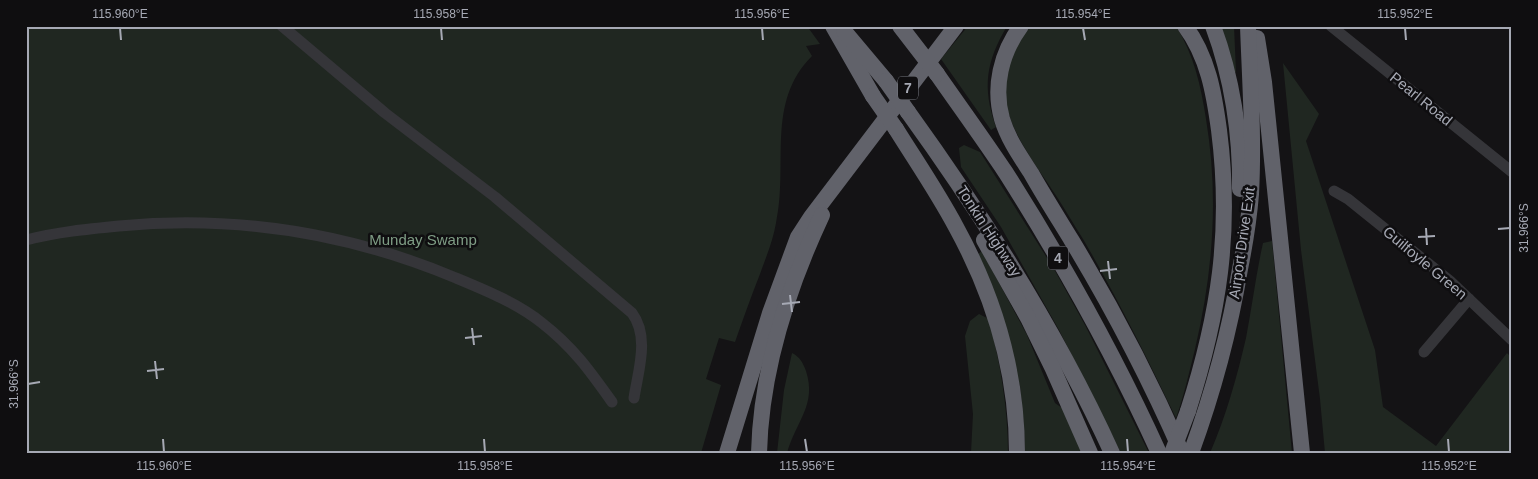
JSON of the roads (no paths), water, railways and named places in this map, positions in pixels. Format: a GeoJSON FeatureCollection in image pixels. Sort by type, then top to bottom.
{"type":"FeatureCollection","features":[{"type":"Feature","properties":{"kind":"highway"},"geometry":{"type":"LineString","coordinates":[[833,26],[873,96],[956,225],[991,300],[1006,352],[1013,388],[1017,424],[1017,453]]}},
{"type":"Feature","properties":{"kind":"highway","name":"Tonkin Highway"},"geometry":{"type":"LineString","coordinates":[[840,26],[886,81],[1012,264],[1080,386],[1112,453]]}},
{"type":"Feature","properties":{"kind":"highway","name":"4"},"geometry":{"type":"LineString","coordinates":[[900,26],[937,74],[1006,173],[1064,269],[1120,370],[1158,453]]}},
{"type":"Feature","properties":{"kind":"highway","name":"7"},"geometry":{"type":"LineString","coordinates":[[759,453],[768,374],[784,311],[809,243],[824,211],[853,160],[956,26]]}},
{"type":"Feature","properties":{"kind":"highway"},"geometry":{"type":"LineString","coordinates":[[1021,26],[1004,56],[998,87],[1000,109],[1006,132],[1077,249],[1115,318],[1182,453]]}},
{"type":"Feature","properties":{"kind":"highway"},"geometry":{"type":"LineString","coordinates":[[1172,453],[1200,375],[1217,300],[1222,265],[1224,190],[1217,117],[1208,70],[1195,39],[1186,26]]}},
{"type":"Feature","properties":{"kind":"highway"},"geometry":{"type":"LineString","coordinates":[[1213,26],[1230,89],[1241,170],[1238,281]]}},
{"type":"Feature","properties":{"kind":"highway","name":"Airport Drive Exit"},"geometry":{"type":"LineString","coordinates":[[1191,453],[1210,401],[1226,342],[1247,231],[1251,195],[1252,136],[1248,26]]}},
{"type":"Feature","properties":{"kind":"highway"},"geometry":{"type":"LineString","coordinates":[[1255,26],[1266,92],[1302,453]]}},
{"type":"Feature","properties":{"kind":"highway"},"geometry":{"type":"LineString","coordinates":[[931,144],[1028,318],[1090,453]]}},
{"type":"Feature","properties":{"kind":"highway"},"geometry":{"type":"LineString","coordinates":[[727,453],[770,313],[798,237],[853,160]]}},
{"type":"Feature","properties":{"kind":"street"},"geometry":{"type":"LineString","coordinates":[[282,26],[385,112],[495,197],[632,313],[641,329],[642,340],[634,398]]}},
{"type":"Feature","properties":{"kind":"street","name":"Pearl Road"},"geometry":{"type":"LineString","coordinates":[[1331,26],[1512,172]]}},
{"type":"Feature","properties":{"kind":"street","name":"Guilfoyle Green"},"geometry":{"type":"LineString","coordinates":[[1334,191],[1364,211],[1450,281],[1512,340]]}},
{"type":"Feature","properties":{"kind":"street"},"geometry":{"type":"LineString","coordinates":[[26,240],[89,228],[188,222],[271,227],[357,244],[434,268],[525,311],[567,344],[586,365],[612,402]]}},
{"type":"Feature","properties":{"kind":"street"},"geometry":{"type":"LineString","coordinates":[[1424,352],[1469,299]]}},
{"type":"Feature","properties":{"kind":"park label","name":"Munday Swamp"},"geometry":{"type":"Point","coordinates":[423,240]}}]}
